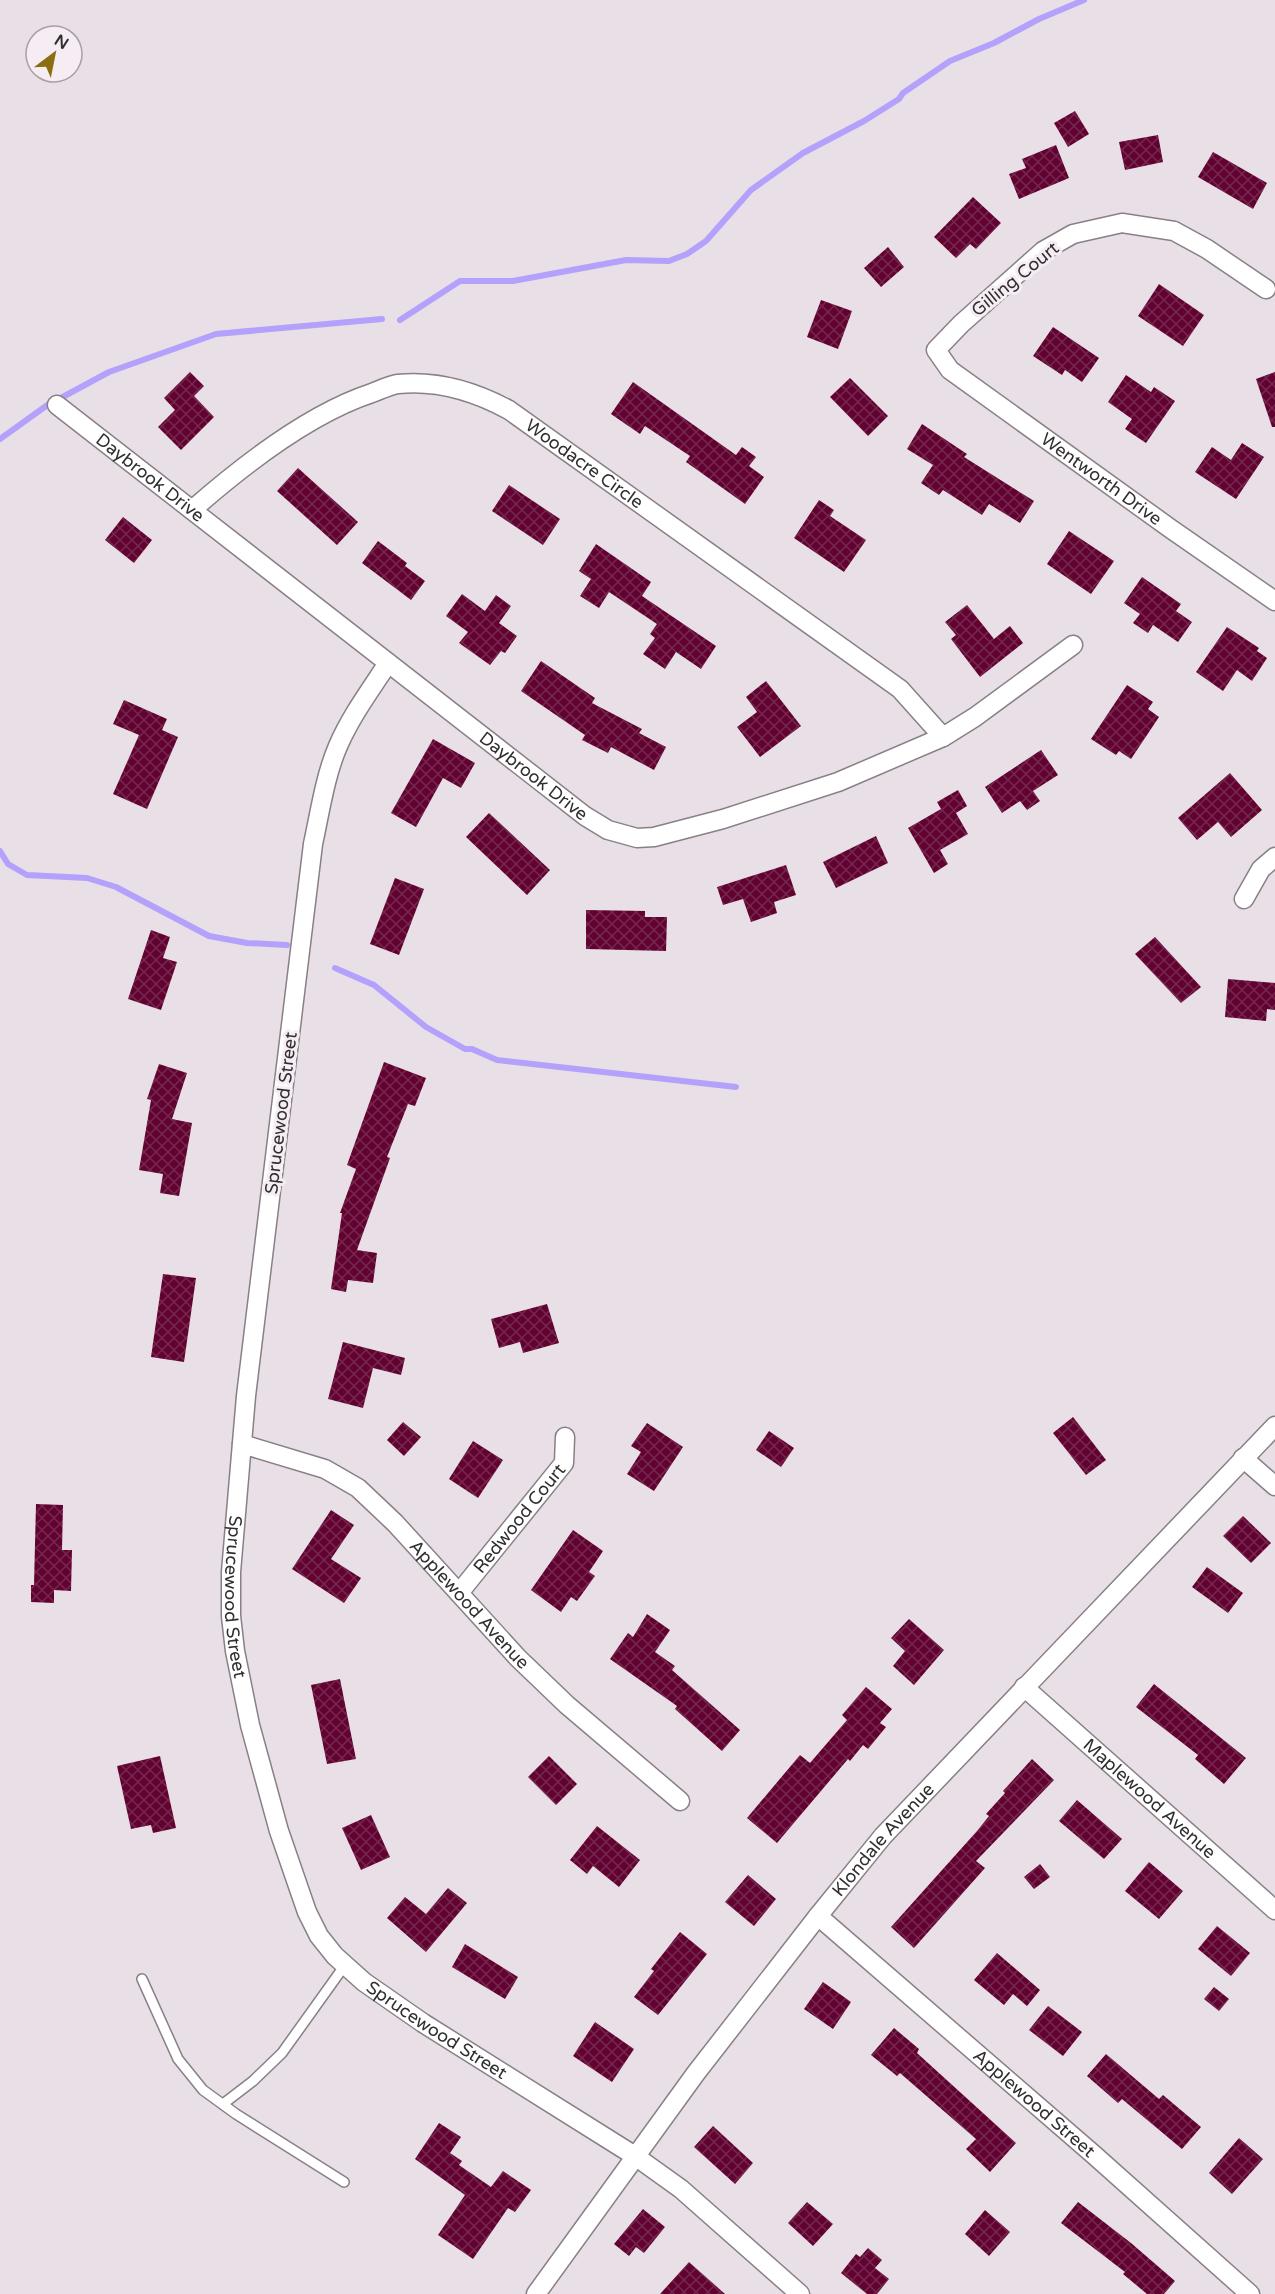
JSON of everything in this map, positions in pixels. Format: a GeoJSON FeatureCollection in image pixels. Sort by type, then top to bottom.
{"type":"FeatureCollection","features":[{"type":"Feature","properties":{"kind":"street","name":"Gilling Court"},"geometry":{"type":"LineString","coordinates":[[936,350],[961,324],[1043,251],[1073,234],[1122,223],[1174,231],[1208,249],[1266,289]]}},
{"type":"Feature","properties":{"kind":"street","name":"Wentworth Drive"},"geometry":{"type":"LineString","coordinates":[[936,350],[950,370],[1275,601]]}},
{"type":"Feature","properties":{"kind":"street","name":"Woodacre Circle"},"geometry":{"type":"LineString","coordinates":[[192,510],[230,477],[316,417],[350,400],[397,384],[432,384],[454,387],[486,397],[509,410],[881,675],[900,689],[943,736]]}},
{"type":"Feature","properties":{"kind":"street","name":"Daybrook Drive"},"geometry":{"type":"LineString","coordinates":[[57,405],[585,816],[608,830],[637,838],[654,837],[723,819],[838,782],[943,736],[975,717],[1073,645]]}},
{"type":"Feature","properties":{"kind":"street","name":"Sprucewood Street"},"geometry":{"type":"LineString","coordinates":[[388,663],[363,700],[338,746],[328,776],[313,844],[242,1444],[231,1572],[231,1616],[237,1662],[250,1725],[276,1820],[307,1912],[319,1936],[335,1956],[364,1982],[423,2023],[635,2156],[681,2190],[800,2294]]}},
{"type":"Feature","properties":{"kind":"street"},"geometry":{"type":"LineString","coordinates":[[1244,899],[1261,869],[1275,857]]}},
{"type":"Feature","properties":{"kind":"street","name":"Klondale Avenue"},"geometry":{"type":"LineString","coordinates":[[536,2294],[696,2073],[818,1916],[884,1836],[1275,1426]]}},
{"type":"Feature","properties":{"kind":"street","name":"Redwood Court"},"geometry":{"type":"LineString","coordinates":[[459,1593],[564,1463],[565,1437]]}},
{"type":"Feature","properties":{"kind":"street","name":"Applewood Avenue"},"geometry":{"type":"LineString","coordinates":[[242,1444],[325,1469],[358,1488],[395,1523],[518,1658],[567,1705],[680,1801]]}},
{"type":"Feature","properties":{"kind":"street"},"geometry":{"type":"LineString","coordinates":[[1243,1458],[1275,1486]]}},
{"type":"Feature","properties":{"kind":"street","name":"Maplewood Avenue"},"geometry":{"type":"LineString","coordinates":[[1024,1687],[1275,1910]]}},
{"type":"Feature","properties":{"kind":"street","name":"Applewood Street"},"geometry":{"type":"LineString","coordinates":[[818,1916],[1093,2154],[1250,2294]]}},
{"type":"Feature","properties":{"kind":"lane"},"geometry":{"type":"LineString","coordinates":[[223,2104],[254,2081],[282,2053],[345,1965]]}},
{"type":"Feature","properties":{"kind":"lane"},"geometry":{"type":"LineString","coordinates":[[142,1980],[178,2059],[203,2090],[344,2182]]}},
{"type":"Feature","properties":{"kind":"building"},"geometry":{"type":"Polygon","coordinates":[[[1075,111],[1089,134],[1068,147],[1054,123],[1075,111]]]}},
{"type":"Feature","properties":{"kind":"building"},"geometry":{"type":"Polygon","coordinates":[[[1158,135],[1163,162],[1125,170],[1119,142],[1158,135]]]}},
{"type":"Feature","properties":{"kind":"building"},"geometry":{"type":"Polygon","coordinates":[[[1056,145],[1069,178],[1019,199],[1009,174],[1026,168],[1022,159],[1056,145]]]}},
{"type":"Feature","properties":{"kind":"building"},"geometry":{"type":"Polygon","coordinates":[[[1213,152],[1267,183],[1253,209],[1198,177],[1213,152]]]}},
{"type":"Feature","properties":{"kind":"building"},"geometry":{"type":"Polygon","coordinates":[[[973,197],[1001,223],[976,249],[970,244],[956,258],[934,237],[973,197]]]}},
{"type":"Feature","properties":{"kind":"building"},"geometry":{"type":"Polygon","coordinates":[[[888,247],[904,267],[881,287],[864,268],[888,247]]]}},
{"type":"Feature","properties":{"kind":"building"},"geometry":{"type":"Polygon","coordinates":[[[1159,284],[1204,315],[1183,346],[1138,316],[1159,284]]]}},
{"type":"Feature","properties":{"kind":"building"},"geometry":{"type":"Polygon","coordinates":[[[821,300],[852,311],[838,349],[807,337],[821,300]]]}},
{"type":"Feature","properties":{"kind":"building"},"geometry":{"type":"Polygon","coordinates":[[[1053,327],[1099,358],[1082,382],[1065,370],[1062,375],[1033,356],[1053,327]]]}},
{"type":"Feature","properties":{"kind":"building"},"geometry":{"type":"Polygon","coordinates":[[[190,372],[204,386],[194,396],[214,417],[181,450],[158,427],[175,410],[164,398],[190,372]]]}},
{"type":"Feature","properties":{"kind":"building"},"geometry":{"type":"Polygon","coordinates":[[[1275,372],[1275,427],[1272,427],[1256,379],[1275,372]]]}},
{"type":"Feature","properties":{"kind":"building"},"geometry":{"type":"Polygon","coordinates":[[[1126,375],[1151,392],[1154,387],[1175,401],[1146,443],[1125,429],[1132,419],[1108,402],[1126,375]]]}},
{"type":"Feature","properties":{"kind":"building"},"geometry":{"type":"Polygon","coordinates":[[[850,378],[888,416],[868,436],[830,397],[850,378]]]}},
{"type":"Feature","properties":{"kind":"building"},"geometry":{"type":"Polygon","coordinates":[[[633,382],[736,455],[742,447],[756,457],[749,466],[764,477],[745,504],[686,462],[690,456],[645,426],[640,434],[611,414],[633,382]]]}},
{"type":"Feature","properties":{"kind":"building"},"geometry":{"type":"Polygon","coordinates":[[[922,424],[967,454],[964,457],[1034,501],[1020,523],[989,504],[982,515],[943,490],[939,495],[921,483],[933,465],[907,449],[922,424]]]}},
{"type":"Feature","properties":{"kind":"building"},"geometry":{"type":"Polygon","coordinates":[[[1242,443],[1264,457],[1236,499],[1195,472],[1212,447],[1231,460],[1242,443]]]}},
{"type":"Feature","properties":{"kind":"building"},"geometry":{"type":"Polygon","coordinates":[[[298,468],[358,522],[337,545],[277,491],[298,468]]]}},
{"type":"Feature","properties":{"kind":"building"},"geometry":{"type":"Polygon","coordinates":[[[509,485],[560,519],[543,545],[492,511],[509,485]]]}},
{"type":"Feature","properties":{"kind":"building"},"geometry":{"type":"Polygon","coordinates":[[[819,500],[834,510],[830,516],[866,540],[844,572],[794,538],[819,500]]]}},
{"type":"Feature","properties":{"kind":"building"},"geometry":{"type":"Polygon","coordinates":[[[123,517],[152,540],[134,563],[105,540],[123,517]]]}},
{"type":"Feature","properties":{"kind":"building"},"geometry":{"type":"Polygon","coordinates":[[[1069,531],[1114,561],[1091,594],[1047,564],[1069,531]]]}},
{"type":"Feature","properties":{"kind":"building"},"geometry":{"type":"Polygon","coordinates":[[[378,541],[407,563],[405,566],[425,581],[411,600],[362,563],[378,541]]]}},
{"type":"Feature","properties":{"kind":"building"},"geometry":{"type":"Polygon","coordinates":[[[596,544],[651,582],[642,596],[716,646],[701,669],[676,652],[665,669],[643,654],[655,638],[650,634],[657,624],[609,592],[599,608],[580,596],[591,579],[579,571],[596,544]]]}},
{"type":"Feature","properties":{"kind":"building"},"geometry":{"type":"Polygon","coordinates":[[[1142,577],[1181,604],[1176,611],[1192,622],[1178,642],[1153,625],[1148,633],[1133,623],[1140,614],[1124,603],[1142,577]]]}},
{"type":"Feature","properties":{"kind":"building"},"geometry":{"type":"Polygon","coordinates":[[[462,594],[485,611],[496,595],[511,606],[499,623],[517,636],[505,653],[501,651],[490,665],[459,643],[468,632],[446,616],[462,594]]]}},
{"type":"Feature","properties":{"kind":"building"},"geometry":{"type":"Polygon","coordinates":[[[967,605],[994,639],[1010,626],[1023,643],[980,677],[951,639],[956,635],[945,622],[967,605]]]}},
{"type":"Feature","properties":{"kind":"building"},"geometry":{"type":"Polygon","coordinates":[[[1227,627],[1259,648],[1257,651],[1267,658],[1252,681],[1237,670],[1223,691],[1196,672],[1227,627]]]}},
{"type":"Feature","properties":{"kind":"building"},"geometry":{"type":"Polygon","coordinates":[[[541,661],[595,698],[592,703],[642,729],[639,733],[666,747],[654,770],[611,747],[608,753],[582,740],[585,735],[521,691],[541,661]]]}},
{"type":"Feature","properties":{"kind":"building"},"geometry":{"type":"Polygon","coordinates":[[[766,681],[801,726],[760,757],[737,727],[757,712],[746,697],[766,681]]]}},
{"type":"Feature","properties":{"kind":"building"},"geometry":{"type":"Polygon","coordinates":[[[1127,685],[1153,702],[1148,709],[1159,717],[1131,759],[1119,751],[1116,755],[1091,739],[1127,685]]]}},
{"type":"Feature","properties":{"kind":"building"},"geometry":{"type":"Polygon","coordinates":[[[124,700],[167,719],[162,730],[178,737],[147,809],[113,794],[139,735],[113,724],[124,700]]]}},
{"type":"Feature","properties":{"kind":"building"},"geometry":{"type":"Polygon","coordinates":[[[433,739],[475,763],[461,788],[443,778],[416,827],[391,813],[433,739]]]}},
{"type":"Feature","properties":{"kind":"building"},"geometry":{"type":"Polygon","coordinates":[[[1041,750],[1058,775],[1033,791],[1040,801],[1027,810],[1020,801],[1002,813],[985,787],[1041,750]]]}},
{"type":"Feature","properties":{"kind":"building"},"geometry":{"type":"Polygon","coordinates":[[[1230,773],[1262,810],[1231,837],[1218,822],[1197,840],[1178,818],[1230,773]]]}},
{"type":"Feature","properties":{"kind":"building"},"geometry":{"type":"Polygon","coordinates":[[[958,790],[967,806],[956,813],[968,834],[940,850],[948,864],[934,873],[908,828],[941,809],[937,802],[958,790]]]}},
{"type":"Feature","properties":{"kind":"building"},"geometry":{"type":"Polygon","coordinates":[[[489,813],[550,870],[527,895],[466,837],[489,813]]]}},
{"type":"Feature","properties":{"kind":"building"},"geometry":{"type":"Polygon","coordinates":[[[876,836],[888,863],[836,888],[823,862],[876,836]]]}},
{"type":"Feature","properties":{"kind":"building"},"geometry":{"type":"Polygon","coordinates":[[[786,865],[796,895],[774,902],[777,913],[751,922],[743,899],[723,905],[717,887],[786,865]]]}},
{"type":"Feature","properties":{"kind":"building"},"geometry":{"type":"Polygon","coordinates":[[[395,878],[424,889],[399,955],[370,944],[395,878]]]}},
{"type":"Feature","properties":{"kind":"building"},"geometry":{"type":"Polygon","coordinates":[[[586,910],[645,911],[645,917],[667,917],[666,951],[586,949],[586,910]]]}},
{"type":"Feature","properties":{"kind":"building"},"geometry":{"type":"Polygon","coordinates":[[[151,930],[170,937],[163,958],[177,962],[161,1010],[128,999],[151,930]]]}},
{"type":"Feature","properties":{"kind":"building"},"geometry":{"type":"Polygon","coordinates":[[[1155,937],[1201,987],[1181,1003],[1135,954],[1155,937]]]}},
{"type":"Feature","properties":{"kind":"building"},"geometry":{"type":"Polygon","coordinates":[[[1228,979],[1275,983],[1275,1010],[1267,1009],[1266,1021],[1225,1017],[1228,979]]]}},
{"type":"Feature","properties":{"kind":"building"},"geometry":{"type":"Polygon","coordinates":[[[384,1062],[426,1078],[415,1106],[408,1104],[387,1157],[390,1158],[357,1250],[377,1253],[373,1283],[348,1280],[346,1292],[331,1289],[342,1213],[340,1213],[356,1169],[347,1165],[384,1062]]]}},
{"type":"Feature","properties":{"kind":"building"},"geometry":{"type":"Polygon","coordinates":[[[159,1064],[187,1073],[172,1119],[192,1123],[179,1196],[160,1193],[163,1174],[139,1170],[151,1100],[147,1099],[159,1064]]]}},
{"type":"Feature","properties":{"kind":"building"},"geometry":{"type":"Polygon","coordinates":[[[163,1274],[196,1278],[184,1362],[151,1357],[163,1274]]]}},
{"type":"Feature","properties":{"kind":"building"},"geometry":{"type":"Polygon","coordinates":[[[547,1304],[559,1343],[523,1353],[520,1342],[499,1348],[491,1319],[547,1304]]]}},
{"type":"Feature","properties":{"kind":"building"},"geometry":{"type":"Polygon","coordinates":[[[343,1342],[405,1358],[401,1375],[373,1368],[363,1408],[328,1399],[343,1342]]]}},
{"type":"Feature","properties":{"kind":"building"},"geometry":{"type":"Polygon","coordinates":[[[1073,1417],[1106,1460],[1086,1475],[1053,1433],[1073,1417]]]}},
{"type":"Feature","properties":{"kind":"building"},"geometry":{"type":"Polygon","coordinates":[[[403,1422],[421,1437],[404,1456],[387,1440],[403,1422]]]}},
{"type":"Feature","properties":{"kind":"building"},"geometry":{"type":"Polygon","coordinates":[[[647,1423],[683,1447],[654,1491],[627,1474],[641,1452],[631,1446],[647,1423]]]}},
{"type":"Feature","properties":{"kind":"building"},"geometry":{"type":"Polygon","coordinates":[[[769,1431],[794,1448],[781,1467],[756,1450],[769,1431]]]}},
{"type":"Feature","properties":{"kind":"building"},"geometry":{"type":"Polygon","coordinates":[[[473,1441],[503,1460],[478,1498],[449,1479],[473,1441]]]}},
{"type":"Feature","properties":{"kind":"building"},"geometry":{"type":"Polygon","coordinates":[[[36,1504],[63,1505],[62,1550],[72,1550],[71,1591],[54,1590],[54,1603],[31,1602],[31,1585],[34,1585],[36,1504]]]}},
{"type":"Feature","properties":{"kind":"building"},"geometry":{"type":"Polygon","coordinates":[[[331,1510],[354,1525],[331,1559],[361,1578],[344,1603],[292,1569],[331,1510]]]}},
{"type":"Feature","properties":{"kind":"building"},"geometry":{"type":"Polygon","coordinates":[[[1243,1516],[1271,1543],[1251,1563],[1223,1536],[1243,1516]]]}},
{"type":"Feature","properties":{"kind":"building"},"geometry":{"type":"Polygon","coordinates":[[[573,1530],[603,1551],[589,1572],[595,1576],[577,1601],[571,1597],[561,1612],[531,1590],[573,1530]]]}},
{"type":"Feature","properties":{"kind":"building"},"geometry":{"type":"Polygon","coordinates":[[[1207,1567],[1243,1593],[1228,1613],[1192,1587],[1207,1567]]]}},
{"type":"Feature","properties":{"kind":"building"},"geometry":{"type":"Polygon","coordinates":[[[647,1614],[670,1630],[655,1652],[675,1666],[672,1670],[740,1730],[722,1751],[675,1709],[677,1706],[610,1659],[628,1633],[633,1637],[647,1614]]]}},
{"type":"Feature","properties":{"kind":"building"},"geometry":{"type":"Polygon","coordinates":[[[909,1619],[944,1650],[914,1685],[893,1666],[905,1651],[891,1638],[909,1619]]]}},
{"type":"Feature","properties":{"kind":"building"},"geometry":{"type":"Polygon","coordinates":[[[340,1679],[356,1759],[327,1764],[311,1685],[340,1679]]]}},
{"type":"Feature","properties":{"kind":"building"},"geometry":{"type":"Polygon","coordinates":[[[1154,1684],[1246,1758],[1224,1784],[1195,1759],[1198,1755],[1136,1707],[1154,1684]]]}},
{"type":"Feature","properties":{"kind":"building"},"geometry":{"type":"Polygon","coordinates":[[[866,1687],[892,1709],[880,1723],[886,1727],[868,1749],[863,1745],[850,1761],[848,1759],[777,1843],[747,1818],[800,1755],[810,1763],[847,1720],[842,1715],[866,1687]]]}},
{"type":"Feature","properties":{"kind":"building"},"geometry":{"type":"Polygon","coordinates":[[[160,1756],[176,1828],[153,1833],[151,1825],[131,1829],[117,1766],[160,1756]]]}},
{"type":"Feature","properties":{"kind":"building"},"geometry":{"type":"Polygon","coordinates":[[[549,1756],[577,1784],[556,1805],[528,1777],[549,1756]]]}},
{"type":"Feature","properties":{"kind":"building"},"geometry":{"type":"Polygon","coordinates":[[[1032,1759],[1054,1780],[976,1861],[985,1868],[914,1948],[891,1927],[977,1831],[989,1816],[986,1814],[1005,1793],[1003,1791],[1032,1759]]]}},
{"type":"Feature","properties":{"kind":"building"},"geometry":{"type":"Polygon","coordinates":[[[1077,1800],[1122,1839],[1104,1859],[1059,1821],[1077,1800]]]}},
{"type":"Feature","properties":{"kind":"building"},"geometry":{"type":"Polygon","coordinates":[[[371,1815],[390,1857],[361,1870],[342,1828],[371,1815]]]}},
{"type":"Feature","properties":{"kind":"building"},"geometry":{"type":"Polygon","coordinates":[[[597,1826],[640,1860],[619,1887],[593,1866],[587,1874],[570,1860],[597,1826]]]}},
{"type":"Feature","properties":{"kind":"building"},"geometry":{"type":"Polygon","coordinates":[[[1149,1862],[1183,1891],[1159,1919],[1125,1891],[1149,1862]]]}},
{"type":"Feature","properties":{"kind":"building"},"geometry":{"type":"Polygon","coordinates":[[[1040,1864],[1050,1877],[1034,1889],[1024,1877],[1040,1864]]]}},
{"type":"Feature","properties":{"kind":"building"},"geometry":{"type":"Polygon","coordinates":[[[748,1875],[776,1899],[754,1926],[725,1902],[748,1875]]]}},
{"type":"Feature","properties":{"kind":"building"},"geometry":{"type":"Polygon","coordinates":[[[448,1888],[467,1903],[426,1952],[387,1918],[405,1897],[426,1914],[448,1888]]]}},
{"type":"Feature","properties":{"kind":"building"},"geometry":{"type":"Polygon","coordinates":[[[1217,1926],[1250,1953],[1231,1976],[1198,1949],[1217,1926]]]}},
{"type":"Feature","properties":{"kind":"building"},"geometry":{"type":"Polygon","coordinates":[[[680,1932],[707,1954],[658,2015],[634,1997],[654,1971],[651,1969],[680,1932]]]}},
{"type":"Feature","properties":{"kind":"building"},"geometry":{"type":"Polygon","coordinates":[[[465,1944],[518,1977],[505,1999],[452,1967],[465,1944]]]}},
{"type":"Feature","properties":{"kind":"building"},"geometry":{"type":"Polygon","coordinates":[[[997,1953],[1040,1990],[1027,2006],[1013,1994],[1004,2005],[974,1980],[997,1953]]]}},
{"type":"Feature","properties":{"kind":"building"},"geometry":{"type":"Polygon","coordinates":[[[823,1982],[851,2002],[833,2029],[804,2009],[823,1982]]]}},
{"type":"Feature","properties":{"kind":"building"},"geometry":{"type":"Polygon","coordinates":[[[1214,1987],[1229,1999],[1219,2011],[1204,1999],[1214,1987]]]}},
{"type":"Feature","properties":{"kind":"building"},"geometry":{"type":"Polygon","coordinates":[[[1048,2006],[1082,2032],[1063,2056],[1029,2030],[1048,2006]]]}},
{"type":"Feature","properties":{"kind":"building"},"geometry":{"type":"Polygon","coordinates":[[[595,2022],[634,2049],[612,2082],[573,2056],[595,2022]]]}},
{"type":"Feature","properties":{"kind":"building"},"geometry":{"type":"Polygon","coordinates":[[[894,2028],[919,2049],[917,2053],[1016,2143],[990,2172],[966,2149],[976,2139],[900,2073],[897,2076],[871,2055],[894,2028]]]}},
{"type":"Feature","properties":{"kind":"building"},"geometry":{"type":"Polygon","coordinates":[[[1106,2054],[1159,2099],[1163,2095],[1201,2127],[1182,2149],[1122,2099],[1118,2103],[1087,2076],[1106,2054]]]}},
{"type":"Feature","properties":{"kind":"building"},"geometry":{"type":"Polygon","coordinates":[[[439,2123],[461,2137],[450,2153],[462,2161],[459,2165],[491,2187],[503,2171],[531,2190],[515,2212],[508,2208],[473,2259],[438,2235],[465,2195],[415,2159],[439,2123]]]}},
{"type":"Feature","properties":{"kind":"building"},"geometry":{"type":"Polygon","coordinates":[[[713,2126],[753,2163],[735,2184],[694,2147],[713,2126]]]}},
{"type":"Feature","properties":{"kind":"building"},"geometry":{"type":"Polygon","coordinates":[[[1239,2138],[1263,2159],[1232,2194],[1209,2173],[1239,2138]]]}},
{"type":"Feature","properties":{"kind":"building"},"geometry":{"type":"Polygon","coordinates":[[[807,2202],[833,2224],[813,2246],[788,2223],[807,2202]]]}},
{"type":"Feature","properties":{"kind":"building"},"geometry":{"type":"Polygon","coordinates":[[[1078,2202],[1175,2281],[1164,2294],[1147,2294],[1123,2274],[1125,2272],[1061,2223],[1078,2202]]]}},
{"type":"Feature","properties":{"kind":"building"},"geometry":{"type":"Polygon","coordinates":[[[643,2209],[665,2227],[644,2253],[636,2247],[629,2256],[614,2244],[643,2209]]]}},
{"type":"Feature","properties":{"kind":"building"},"geometry":{"type":"Polygon","coordinates":[[[985,2210],[1010,2232],[989,2256],[965,2234],[985,2210]]]}},
{"type":"Feature","properties":{"kind":"building"},"geometry":{"type":"Polygon","coordinates":[[[868,2248],[882,2260],[875,2268],[889,2279],[877,2294],[867,2294],[841,2273],[856,2254],[860,2257],[868,2248]]]}},
{"type":"Feature","properties":{"kind":"building"},"geometry":{"type":"Polygon","coordinates":[[[689,2262],[725,2294],[660,2294],[689,2262]]]}},
{"type":"Feature","properties":{"kind":"waterway"},"geometry":{"type":"LineString","coordinates":[[400,320],[460,281],[513,281],[626,260],[669,261],[687,254],[706,241],[751,190],[803,153],[864,121],[899,99],[903,93],[950,61],[994,43],[1039,19],[1084,0]]}},
{"type":"Feature","properties":{"kind":"waterway"},"geometry":{"type":"LineString","coordinates":[[0,439],[46,406],[109,372],[216,334],[382,319]]}},
{"type":"Feature","properties":{"kind":"waterway"},"geometry":{"type":"LineString","coordinates":[[0,851],[8,864],[27,875],[87,878],[116,887],[209,936],[247,943],[287,945]]}},
{"type":"Feature","properties":{"kind":"waterway"},"geometry":{"type":"LineString","coordinates":[[335,968],[374,985],[426,1027],[465,1049],[472,1049],[497,1060],[736,1087]]}}]}
